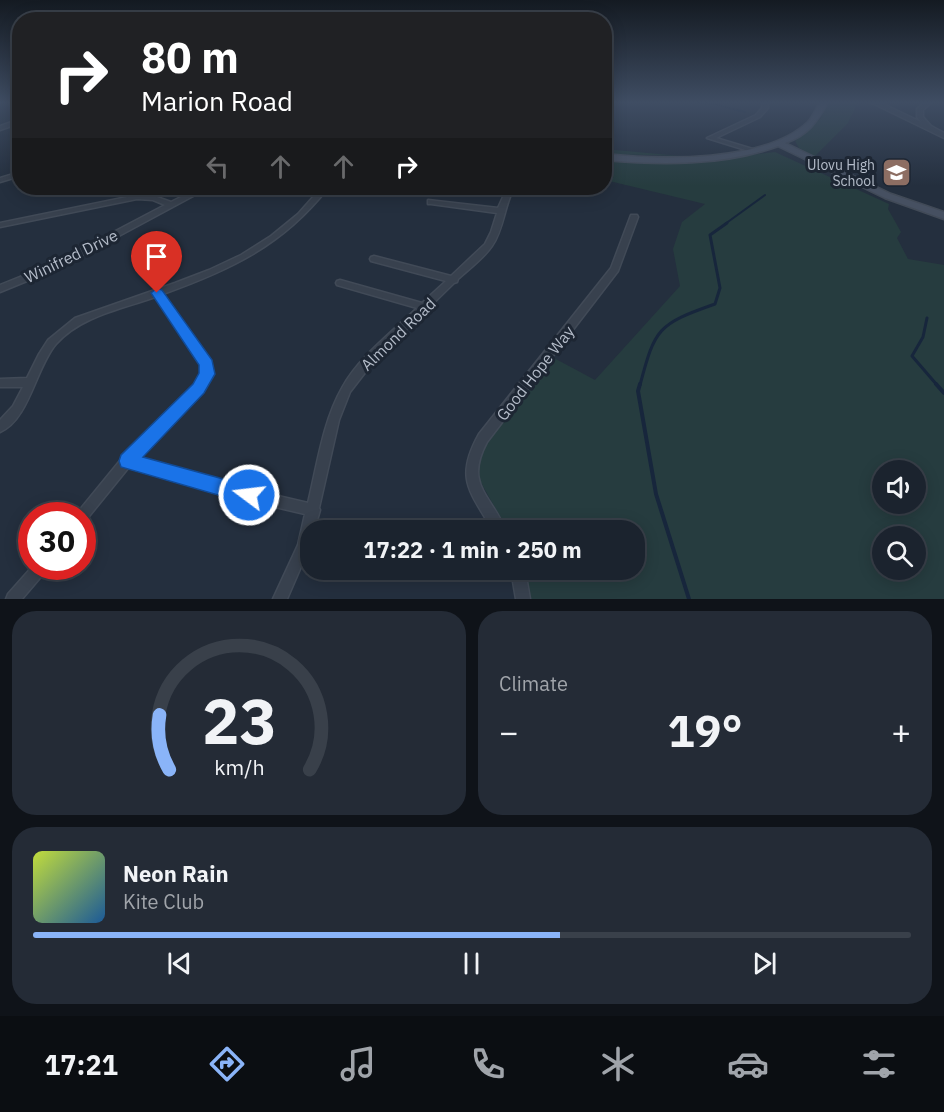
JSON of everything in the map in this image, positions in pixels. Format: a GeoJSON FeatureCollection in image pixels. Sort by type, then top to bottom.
{"type":"FeatureCollection","features":[{"type":"Feature","properties":{"kind":"main road"},"geometry":{"type":"LineString","coordinates":[[612,157],[675,161],[725,157],[778,143],[799,130]]}},
{"type":"Feature","properties":{"kind":"main road"},"geometry":{"type":"LineString","coordinates":[[778,143],[888,196],[944,216]]}},
{"type":"Feature","properties":{"kind":"street"},"geometry":{"type":"LineString","coordinates":[[728,130],[710,138],[754,151]]}},
{"type":"Feature","properties":{"kind":"street","name":"Winifred Drive"},"geometry":{"type":"LineString","coordinates":[[0,289],[58,265],[190,195]]}},
{"type":"Feature","properties":{"kind":"street"},"geometry":{"type":"LineString","coordinates":[[0,427],[24,401],[30,382],[49,347],[64,331],[78,321],[231,265],[255,252],[291,223],[317,195]]}},
{"type":"Feature","properties":{"kind":"street","name":"Almond Road"},"geometry":{"type":"LineString","coordinates":[[280,599],[297,564],[314,510],[334,420],[346,390],[370,358],[488,246],[494,236],[507,195]]}},
{"type":"Feature","properties":{"kind":"street"},"geometry":{"type":"LineString","coordinates":[[0,225],[128,198],[147,197],[171,205]]}},
{"type":"Feature","properties":{"kind":"street"},"geometry":{"type":"LineString","coordinates":[[431,202],[501,211]]}},
{"type":"Feature","properties":{"kind":"street","name":"Good Hope Way"},"geometry":{"type":"LineString","coordinates":[[494,520],[470,477],[473,455],[483,438],[615,269],[634,217]]}},
{"type":"Feature","properties":{"kind":"street"},"geometry":{"type":"LineString","coordinates":[[374,259],[454,280]]}},
{"type":"Feature","properties":{"kind":"street"},"geometry":{"type":"LineString","coordinates":[[340,283],[425,307]]}},
{"type":"Feature","properties":{"kind":"street"},"geometry":{"type":"LineString","coordinates":[[93,502],[127,461],[198,389],[207,374],[207,364],[157,293]]}},
{"type":"Feature","properties":{"kind":"street"},"geometry":{"type":"LineString","coordinates":[[0,383],[30,382]]}},
{"type":"Feature","properties":{"kind":"street"},"geometry":{"type":"LineString","coordinates":[[127,461],[249,495],[314,510]]}},
{"type":"Feature","properties":{"kind":"street"},"geometry":{"type":"LineString","coordinates":[[13,599],[29,580]]}},
{"type":"Feature","properties":{"kind":"street"},"geometry":{"type":"LineString","coordinates":[[520,580],[523,599]]}},
{"type":"Feature","properties":{"kind":"green space"},"geometry":{"type":"Polygon","coordinates":[[[807,130],[841,130],[814,157],[799,148],[795,141],[807,130]]]}},
{"type":"Feature","properties":{"kind":"green space"},"geometry":{"type":"Polygon","coordinates":[[[612,150],[681,156],[612,154],[612,150]]]}},
{"type":"Feature","properties":{"kind":"green space"},"geometry":{"type":"Polygon","coordinates":[[[775,152],[889,204],[888,209],[901,232],[897,238],[908,259],[944,265],[944,599],[531,599],[526,580],[645,580],[645,520],[502,520],[475,472],[483,448],[552,357],[595,380],[680,286],[673,249],[682,222],[705,204],[612,182],[612,160],[675,164],[775,152]]]}},
{"type":"Feature","properties":{"kind":"waterway"},"geometry":{"type":"LineString","coordinates":[[725,224],[765,195]]}},
{"type":"Feature","properties":{"kind":"waterway"},"geometry":{"type":"LineString","coordinates":[[640,385],[650,351],[662,331],[681,317],[715,304],[720,288],[710,235],[727,223]]}},
{"type":"Feature","properties":{"kind":"waterway"},"geometry":{"type":"LineString","coordinates":[[927,318],[923,337],[912,356],[937,385]]}},
{"type":"Feature","properties":{"kind":"waterway"},"geometry":{"type":"LineString","coordinates":[[640,384],[638,391],[656,494],[689,599]]}},
{"type":"Feature","properties":{"kind":"waterway"},"geometry":{"type":"LineString","coordinates":[[936,384],[944,393]]}},
{"type":"Feature","properties":{"kind":"place","name":"Ulovu High School"},"geometry":{"type":"Point","coordinates":[896,173]}},
{"type":"Feature","properties":{"kind":"route"},"geometry":{"type":"LineString","coordinates":[[157,293],[207,364],[207,374],[198,389],[127,461],[249,495]]}}]}
